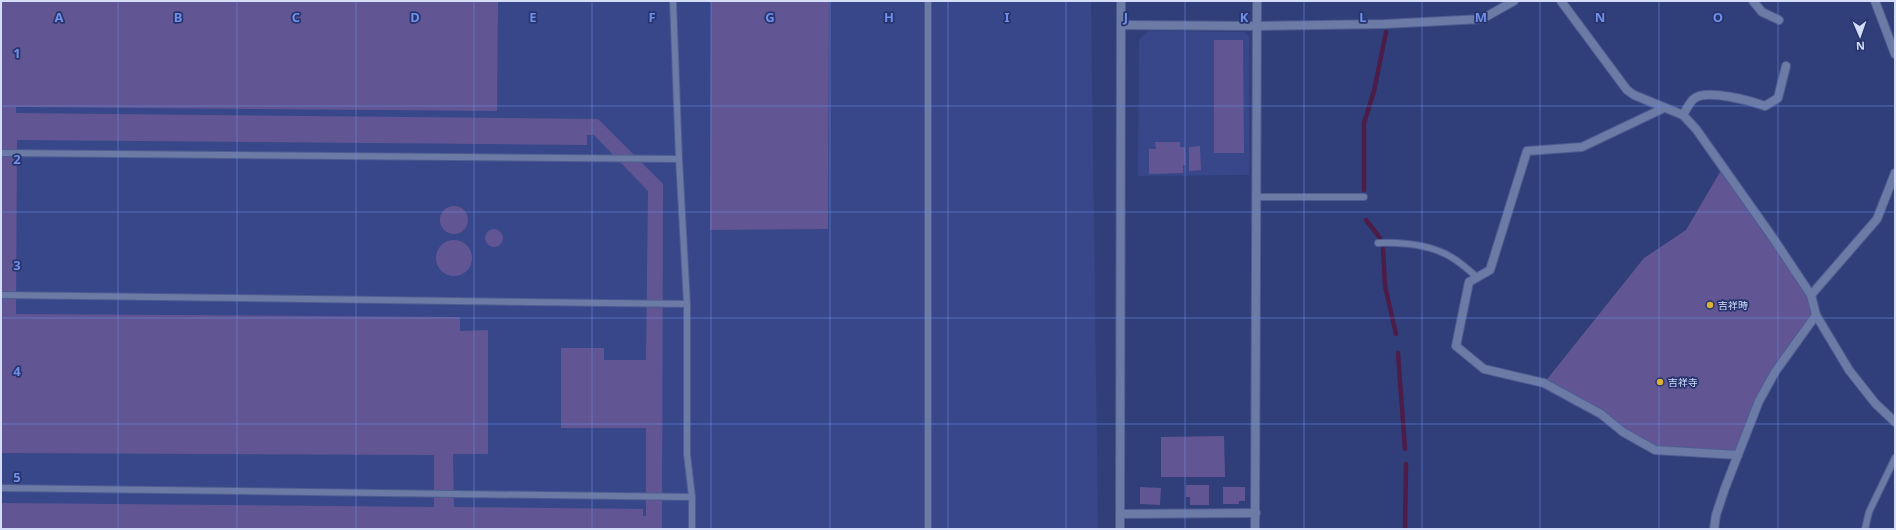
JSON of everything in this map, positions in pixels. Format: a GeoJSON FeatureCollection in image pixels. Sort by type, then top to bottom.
{"type":"FeatureCollection","features":[{"type":"Feature","properties":{"kind":"street"},"geometry":{"type":"LineString","coordinates":[[1120,529],[1121,1]]}},
{"type":"Feature","properties":{"kind":"street"},"geometry":{"type":"LineString","coordinates":[[1256,529],[1257,1]]}},
{"type":"Feature","properties":{"kind":"street"},"geometry":{"type":"LineString","coordinates":[[1121,25],[1257,26],[1385,24],[1482,19],[1514,1]]}},
{"type":"Feature","properties":{"kind":"street"},"geometry":{"type":"LineString","coordinates":[[1561,1],[1627,90],[1634,95],[1683,115],[1696,129],[1773,238],[1811,295],[1816,315],[1849,370],[1875,403],[1895,422]]}},
{"type":"Feature","properties":{"kind":"street"},"geometry":{"type":"LineString","coordinates":[[1753,1],[1762,12],[1779,20]]}},
{"type":"Feature","properties":{"kind":"street"},"geometry":{"type":"LineString","coordinates":[[1875,1],[1895,54]]}},
{"type":"Feature","properties":{"kind":"street"},"geometry":{"type":"LineString","coordinates":[[1683,115],[1695,98],[1706,94],[1747,100],[1765,106],[1778,98],[1786,66]]}},
{"type":"Feature","properties":{"kind":"street"},"geometry":{"type":"LineString","coordinates":[[1664,108],[1582,147],[1527,151],[1490,270],[1469,282],[1456,346],[1484,369],[1544,383],[1601,414],[1623,432],[1655,450],[1738,455]]}},
{"type":"Feature","properties":{"kind":"street"},"geometry":{"type":"LineString","coordinates":[[1811,295],[1877,220],[1895,173]]}},
{"type":"Feature","properties":{"kind":"street"},"geometry":{"type":"LineString","coordinates":[[1714,529],[1716,515],[1759,401],[1774,372],[1816,315]]}},
{"type":"Feature","properties":{"kind":"street"},"geometry":{"type":"LineString","coordinates":[[1120,514],[1256,514]]}},
{"type":"Feature","properties":{"kind":"lane"},"geometry":{"type":"LineString","coordinates":[[673,1],[679,159],[687,304],[687,454],[692,497],[692,529]]}},
{"type":"Feature","properties":{"kind":"lane"},"geometry":{"type":"LineString","coordinates":[[928,1],[928,529]]}},
{"type":"Feature","properties":{"kind":"lane"},"geometry":{"type":"LineString","coordinates":[[1,153],[679,159]]}},
{"type":"Feature","properties":{"kind":"lane"},"geometry":{"type":"LineString","coordinates":[[1256,197],[1364,197]]}},
{"type":"Feature","properties":{"kind":"lane"},"geometry":{"type":"LineString","coordinates":[[1378,243],[1392,242],[1436,250],[1462,264],[1478,277]]}},
{"type":"Feature","properties":{"kind":"lane"},"geometry":{"type":"LineString","coordinates":[[1,295],[687,304]]}},
{"type":"Feature","properties":{"kind":"lane"},"geometry":{"type":"LineString","coordinates":[[1865,529],[1869,512],[1895,458]]}},
{"type":"Feature","properties":{"kind":"lane"},"geometry":{"type":"LineString","coordinates":[[1,488],[692,497]]}},
{"type":"Feature","properties":{"kind":"shaded area"},"geometry":{"type":"Polygon","coordinates":[[[1,1],[1091,1],[1098,529],[1,529],[1,1]]]}},
{"type":"Feature","properties":{"kind":"shaded area"},"geometry":{"type":"Polygon","coordinates":[[[1148,31],[1245,32],[1249,37],[1249,175],[1138,176],[1139,40],[1148,31]]]}},
{"type":"Feature","properties":{"kind":"building"},"geometry":{"type":"Polygon","coordinates":[[[1,1],[498,1],[497,111],[16,107],[16,113],[598,119],[663,184],[662,529],[1,529],[1,503],[434,507],[434,455],[1,453],[1,1]],[[587,135],[587,145],[17,140],[16,314],[460,317],[460,331],[488,330],[488,454],[453,454],[454,507],[643,509],[643,516],[646,516],[646,428],[561,428],[561,348],[604,348],[604,360],[646,360],[648,191],[594,135],[587,135]]]}},
{"type":"Feature","properties":{"kind":"building"},"geometry":{"type":"Polygon","coordinates":[[[711,1],[829,1],[828,229],[710,230],[711,1]]]}},
{"type":"Feature","properties":{"kind":"building"},"geometry":{"type":"Polygon","coordinates":[[[1214,40],[1243,40],[1244,153],[1214,153],[1214,40]]]}},
{"type":"Feature","properties":{"kind":"building"},"geometry":{"type":"Polygon","coordinates":[[[1155,142],[1180,142],[1180,147],[1185,147],[1186,165],[1183,165],[1183,173],[1149,174],[1149,149],[1156,149],[1155,142]]]}},
{"type":"Feature","properties":{"kind":"building"},"geometry":{"type":"Polygon","coordinates":[[[1200,146],[1201,170],[1189,171],[1189,147],[1200,146]]]}},
{"type":"Feature","properties":{"kind":"building","name":"吉祥時"},"geometry":{"type":"Polygon","coordinates":[[[1723,167],[1811,295],[1816,315],[1775,372],[1738,455],[1655,450],[1544,383],[1644,258],[1686,230],[1723,167]]]}},
{"type":"Feature","properties":{"kind":"building"},"geometry":{"type":"Polygon","coordinates":[[[454,206],[464,210],[468,220],[464,230],[454,234],[444,230],[440,220],[444,210],[454,206]]]}},
{"type":"Feature","properties":{"kind":"building"},"geometry":{"type":"Polygon","coordinates":[[[490,229],[498,229],[503,234],[501,245],[498,247],[490,247],[485,242],[485,234],[490,229]]]}},
{"type":"Feature","properties":{"kind":"building"},"geometry":{"type":"Polygon","coordinates":[[[458,240],[467,245],[471,251],[471,265],[467,271],[458,276],[450,276],[441,271],[437,265],[436,254],[441,245],[447,241],[458,240]]]}},
{"type":"Feature","properties":{"kind":"building"},"geometry":{"type":"Polygon","coordinates":[[[1224,436],[1225,477],[1161,477],[1161,437],[1224,436]]]}},
{"type":"Feature","properties":{"kind":"building"},"geometry":{"type":"Polygon","coordinates":[[[1186,485],[1209,485],[1209,505],[1190,505],[1190,497],[1186,497],[1186,485]]]}},
{"type":"Feature","properties":{"kind":"building"},"geometry":{"type":"Polygon","coordinates":[[[1140,487],[1161,488],[1160,505],[1140,504],[1140,487]]]}},
{"type":"Feature","properties":{"kind":"building"},"geometry":{"type":"Polygon","coordinates":[[[1223,487],[1245,487],[1245,501],[1239,501],[1239,504],[1223,504],[1223,487]]]}},
{"type":"Feature","properties":{"kind":"waterway"},"geometry":{"type":"LineString","coordinates":[[1364,190],[1364,123],[1374,91],[1386,32]]}},
{"type":"Feature","properties":{"kind":"waterway"},"geometry":{"type":"LineString","coordinates":[[1366,220],[1380,238]]}},
{"type":"Feature","properties":{"kind":"waterway"},"geometry":{"type":"LineString","coordinates":[[1383,249],[1385,286],[1396,334]]}},
{"type":"Feature","properties":{"kind":"waterway"},"geometry":{"type":"LineString","coordinates":[[1398,353],[1405,449]]}},
{"type":"Feature","properties":{"kind":"waterway"},"geometry":{"type":"LineString","coordinates":[[1405,529],[1406,464]]}},
{"type":"Feature","properties":{"kind":"place","name":"吉祥時"},"geometry":{"type":"Point","coordinates":[1710,305]}},
{"type":"Feature","properties":{"kind":"place","name":"吉祥寺"},"geometry":{"type":"Point","coordinates":[1660,382]}}]}
